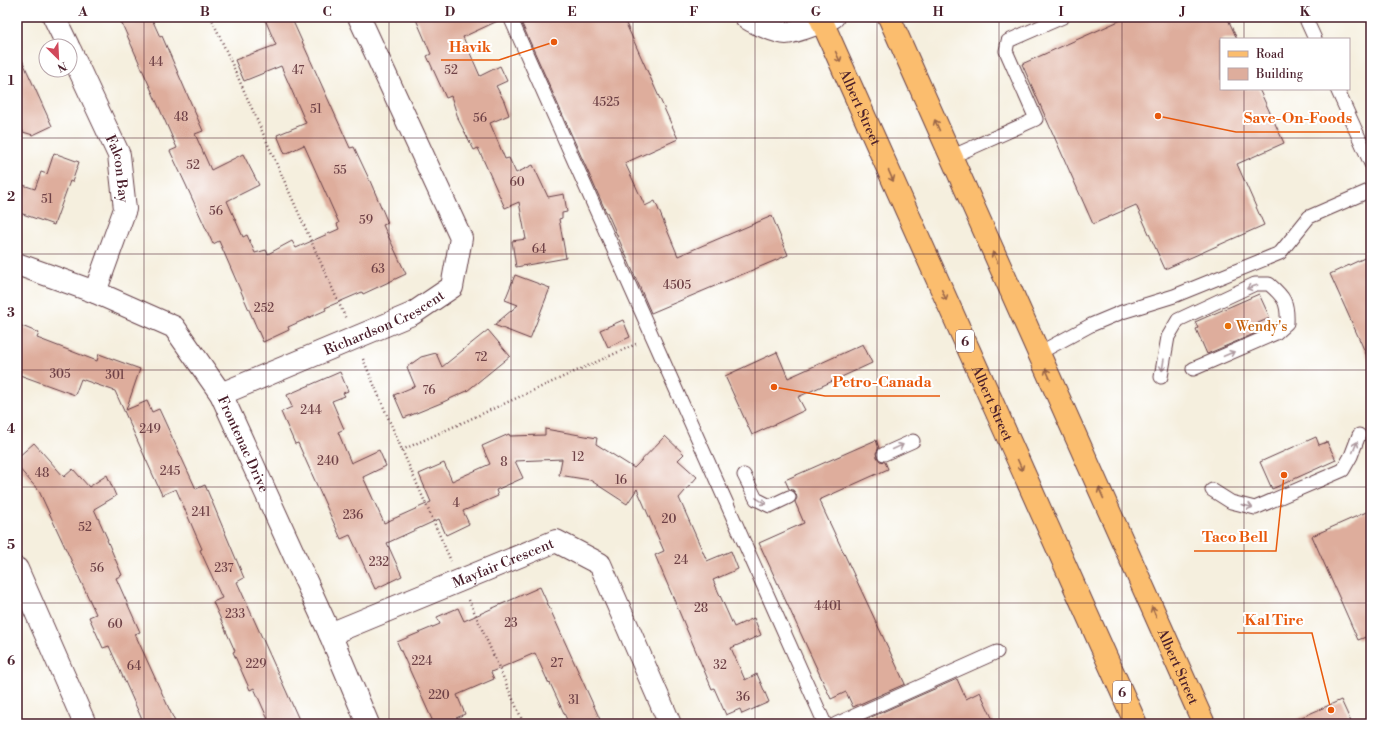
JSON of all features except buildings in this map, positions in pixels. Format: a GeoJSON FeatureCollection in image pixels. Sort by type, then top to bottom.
{"type":"FeatureCollection","features":[{"type":"Feature","properties":{"kind":"main road","name":"Albert Street"},"geometry":{"type":"LineString","coordinates":[[889,17],[1204,724]]}},
{"type":"Feature","properties":{"kind":"main road","name":"Albert Street"},"geometry":{"type":"LineString","coordinates":[[825,19],[1136,724]]}},
{"type":"Feature","properties":{"kind":"street"},"geometry":{"type":"LineString","coordinates":[[54,17],[64,38]]}},
{"type":"Feature","properties":{"kind":"street","name":"Richardson Crescent"},"geometry":{"type":"LineString","coordinates":[[222,394],[412,314],[452,287],[461,238],[359,17]]}},
{"type":"Feature","properties":{"kind":"street"},"geometry":{"type":"LineString","coordinates":[[746,17],[751,21],[786,33],[825,19]]}},
{"type":"Feature","properties":{"kind":"street","name":"Falcon Bay"},"geometry":{"type":"LineString","coordinates":[[78,67],[119,155],[125,209],[95,292]]}},
{"type":"Feature","properties":{"kind":"street","name":"Frontenac Drive"},"geometry":{"type":"LineString","coordinates":[[17,264],[95,292],[174,328],[222,394],[330,634],[368,724]]}},
{"type":"Feature","properties":{"kind":"street","name":"Mayfair Crescent"},"geometry":{"type":"LineString","coordinates":[[330,634],[556,541],[600,564],[670,724]]}},
{"type":"Feature","properties":{"kind":"street"},"geometry":{"type":"LineString","coordinates":[[17,569],[85,724]]}},
{"type":"Feature","properties":{"kind":"lane"},"geometry":{"type":"LineString","coordinates":[[510,17],[825,724]]}},
{"type":"Feature","properties":{"kind":"lane"},"geometry":{"type":"LineString","coordinates":[[951,157],[1036,119],[1006,51],[1008,41],[1063,17]]}},
{"type":"Feature","properties":{"kind":"lane"},"geometry":{"type":"LineString","coordinates":[[1305,17],[1315,38]]}},
{"type":"Feature","properties":{"kind":"lane"},"geometry":{"type":"LineString","coordinates":[[1337,90],[1371,164]]}},
{"type":"Feature","properties":{"kind":"lane"},"geometry":{"type":"LineString","coordinates":[[1038,353],[1091,325],[1122,312],[1174,296],[1280,254],[1309,218],[1371,190]]}},
{"type":"Feature","properties":{"kind":"lane"},"geometry":{"type":"LineString","coordinates":[[1161,377],[1168,337],[1178,320],[1255,284],[1269,284],[1282,296],[1288,311],[1288,323],[1276,333],[1193,369]]}},
{"type":"Feature","properties":{"kind":"lane"},"geometry":{"type":"LineString","coordinates":[[1212,490],[1231,502],[1255,508],[1343,470],[1351,456],[1359,435]]}},
{"type":"Feature","properties":{"kind":"lane"},"geometry":{"type":"LineString","coordinates":[[884,454],[913,441]]}},
{"type":"Feature","properties":{"kind":"lane"},"geometry":{"type":"LineString","coordinates":[[744,475],[756,499],[770,506],[789,497]]}},
{"type":"Feature","properties":{"kind":"lane"},"geometry":{"type":"LineString","coordinates":[[836,724],[997,652]]}},
{"type":"Feature","properties":{"kind":"path"},"geometry":{"type":"LineString","coordinates":[[210,17],[355,339],[402,450],[524,724]]}},
{"type":"Feature","properties":{"kind":"path"},"geometry":{"type":"LineString","coordinates":[[402,450],[653,336]]}},
{"type":"Feature","properties":{"kind":"place","name":"Havik"},"geometry":{"type":"Point","coordinates":[554,42]}},
{"type":"Feature","properties":{"kind":"place","name":"Save-On-Foods"},"geometry":{"type":"Point","coordinates":[1158,116]}},
{"type":"Feature","properties":{"kind":"place","name":"Wendy's"},"geometry":{"type":"Point","coordinates":[1228,326]}},
{"type":"Feature","properties":{"kind":"place","name":"Petro-Canada"},"geometry":{"type":"Point","coordinates":[774,387]}},
{"type":"Feature","properties":{"kind":"place","name":"Taco Bell"},"geometry":{"type":"Point","coordinates":[1284,475]}},
{"type":"Feature","properties":{"kind":"place","name":"Kal Tire"},"geometry":{"type":"Point","coordinates":[1331,710]}}]}
